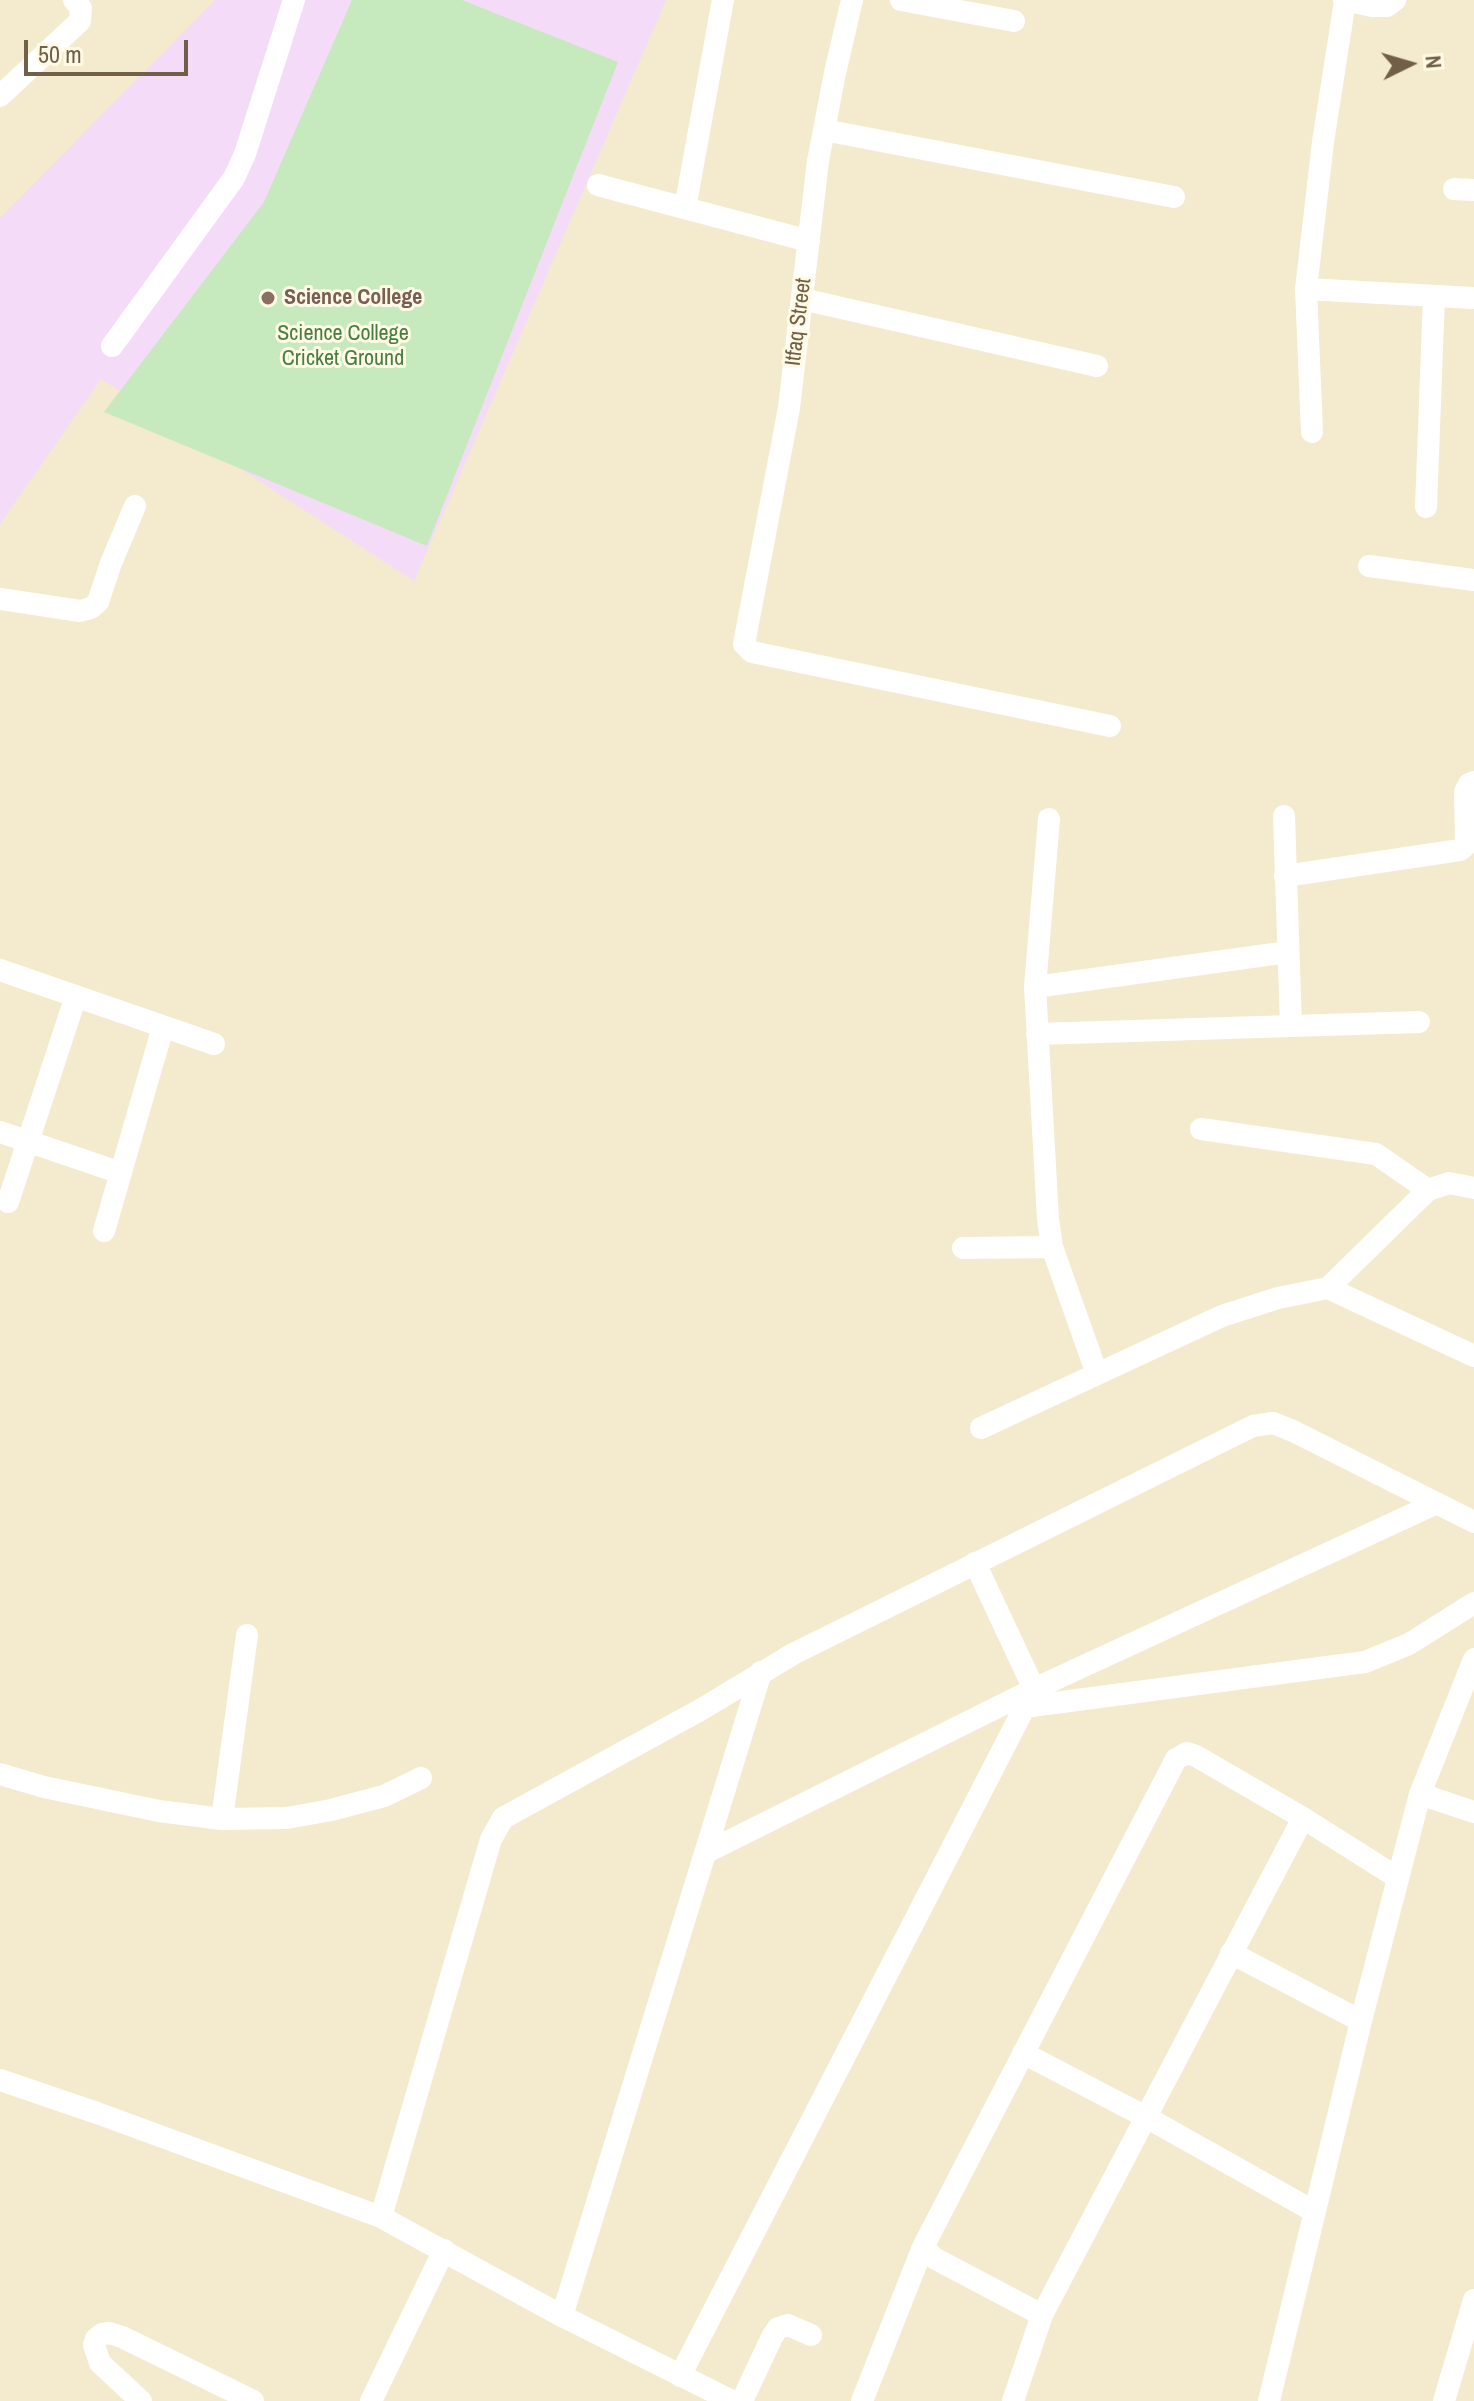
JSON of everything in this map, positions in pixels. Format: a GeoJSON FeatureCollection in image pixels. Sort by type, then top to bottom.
{"type":"FeatureCollection","features":[{"type":"Feature","properties":{"kind":"street"},"geometry":{"type":"LineString","coordinates":[[0,96],[80,21],[81,8],[74,0]]}},
{"type":"Feature","properties":{"kind":"street"},"geometry":{"type":"LineString","coordinates":[[112,346],[234,178],[245,154],[294,0]]}},
{"type":"Feature","properties":{"kind":"street"},"geometry":{"type":"LineString","coordinates":[[685,208],[723,0]]}},
{"type":"Feature","properties":{"kind":"street","name":"Itfaq Street"},"geometry":{"type":"LineString","coordinates":[[852,0],[824,130],[789,408],[744,644],[752,652],[1110,726]]}},
{"type":"Feature","properties":{"kind":"street"},"geometry":{"type":"LineString","coordinates":[[901,0],[1014,21]]}},
{"type":"Feature","properties":{"kind":"street"},"geometry":{"type":"LineString","coordinates":[[1312,432],[1306,289],[1323,142],[1345,0],[1387,6],[1395,0]]}},
{"type":"Feature","properties":{"kind":"street"},"geometry":{"type":"LineString","coordinates":[[824,130],[1174,197]]}},
{"type":"Feature","properties":{"kind":"street"},"geometry":{"type":"LineString","coordinates":[[598,185],[809,241]]}},
{"type":"Feature","properties":{"kind":"street"},"geometry":{"type":"LineString","coordinates":[[1306,289],[1474,298]]}},
{"type":"Feature","properties":{"kind":"street"},"geometry":{"type":"LineString","coordinates":[[1426,507],[1434,296]]}},
{"type":"Feature","properties":{"kind":"street"},"geometry":{"type":"LineString","coordinates":[[802,299],[1097,366]]}},
{"type":"Feature","properties":{"kind":"street"},"geometry":{"type":"LineString","coordinates":[[0,599],[80,611],[91,608],[98,602],[135,506]]}},
{"type":"Feature","properties":{"kind":"street"},"geometry":{"type":"LineString","coordinates":[[1369,566],[1474,580]]}},
{"type":"Feature","properties":{"kind":"street"},"geometry":{"type":"LineString","coordinates":[[1285,876],[1465,848],[1465,792],[1474,782]]}},
{"type":"Feature","properties":{"kind":"street"},"geometry":{"type":"LineString","coordinates":[[1284,816],[1291,1026]]}},
{"type":"Feature","properties":{"kind":"street"},"geometry":{"type":"LineString","coordinates":[[1049,819],[1035,987],[1052,1247],[1097,1374]]}},
{"type":"Feature","properties":{"kind":"street"},"geometry":{"type":"LineString","coordinates":[[1035,987],[1288,952]]}},
{"type":"Feature","properties":{"kind":"street"},"geometry":{"type":"LineString","coordinates":[[0,970],[214,1044]]}},
{"type":"Feature","properties":{"kind":"street"},"geometry":{"type":"LineString","coordinates":[[8,1202],[76,996]]}},
{"type":"Feature","properties":{"kind":"street"},"geometry":{"type":"LineString","coordinates":[[1037,1034],[1419,1022]]}},
{"type":"Feature","properties":{"kind":"street"},"geometry":{"type":"LineString","coordinates":[[104,1231],[163,1027]]}},
{"type":"Feature","properties":{"kind":"street"},"geometry":{"type":"LineString","coordinates":[[1201,1129],[1376,1154],[1428,1190]]}},
{"type":"Feature","properties":{"kind":"street"},"geometry":{"type":"LineString","coordinates":[[0,1132],[121,1173]]}},
{"type":"Feature","properties":{"kind":"street"},"geometry":{"type":"LineString","coordinates":[[981,1428],[1222,1316],[1278,1298],[1328,1288],[1428,1190],[1449,1183],[1474,1188]]}},
{"type":"Feature","properties":{"kind":"street"},"geometry":{"type":"LineString","coordinates":[[963,1248],[1052,1247]]}},
{"type":"Feature","properties":{"kind":"street"},"geometry":{"type":"LineString","coordinates":[[1328,1288],[1474,1356]]}},
{"type":"Feature","properties":{"kind":"street"},"geometry":{"type":"LineString","coordinates":[[381,2217],[491,1839],[503,1818],[702,1709],[793,1654],[1253,1426],[1273,1423],[1474,1522]]}},
{"type":"Feature","properties":{"kind":"street"},"geometry":{"type":"LineString","coordinates":[[705,1853],[1437,1503]]}},
{"type":"Feature","properties":{"kind":"street"},"geometry":{"type":"LineString","coordinates":[[680,2376],[1029,1698],[975,1563]]}},
{"type":"Feature","properties":{"kind":"street"},"geometry":{"type":"LineString","coordinates":[[1029,1698],[1365,1662],[1409,1644],[1474,1603]]}},
{"type":"Feature","properties":{"kind":"street"},"geometry":{"type":"LineString","coordinates":[[222,1819],[247,1635]]}},
{"type":"Feature","properties":{"kind":"street"},"geometry":{"type":"LineString","coordinates":[[1269,2401],[1361,2021],[1420,1794],[1474,1659]]}},
{"type":"Feature","properties":{"kind":"street"},"geometry":{"type":"LineString","coordinates":[[562,2316],[761,1672]]}},
{"type":"Feature","properties":{"kind":"street"},"geometry":{"type":"LineString","coordinates":[[862,2401],[923,2247],[1176,1759],[1187,1753],[1196,1756],[1398,1878]]}},
{"type":"Feature","properties":{"kind":"street"},"geometry":{"type":"LineString","coordinates":[[0,1774],[44,1787],[159,1811],[222,1819],[287,1818],[331,1810],[384,1796],[421,1778]]}},
{"type":"Feature","properties":{"kind":"street"},"geometry":{"type":"LineString","coordinates":[[1420,1794],[1474,1812]]}},
{"type":"Feature","properties":{"kind":"street"},"geometry":{"type":"LineString","coordinates":[[1013,2401],[1042,2315],[1303,1818]]}},
{"type":"Feature","properties":{"kind":"street"},"geometry":{"type":"LineString","coordinates":[[1231,1953],[1361,2021]]}},
{"type":"Feature","properties":{"kind":"street"},"geometry":{"type":"LineString","coordinates":[[1023,2053],[1146,2117],[1315,2212]]}},
{"type":"Feature","properties":{"kind":"street"},"geometry":{"type":"LineString","coordinates":[[0,2080],[381,2217],[562,2316],[732,2401]]}},
{"type":"Feature","properties":{"kind":"street"},"geometry":{"type":"LineString","coordinates":[[923,2247],[934,2258],[1042,2315]]}},
{"type":"Feature","properties":{"kind":"street"},"geometry":{"type":"LineString","coordinates":[[371,2401],[444,2250]]}},
{"type":"Feature","properties":{"kind":"street"},"geometry":{"type":"LineString","coordinates":[[1446,2401],[1474,2300]]}},
{"type":"Feature","properties":{"kind":"street"},"geometry":{"type":"LineString","coordinates":[[742,2401],[778,2328],[788,2325],[811,2335]]}},
{"type":"Feature","properties":{"kind":"street"},"geometry":{"type":"LineString","coordinates":[[141,2401],[100,2363],[94,2345],[102,2334],[122,2337],[253,2401]]}},
{"type":"Feature","properties":{"kind":"shaded area"},"geometry":{"type":"Polygon","coordinates":[[[0,0],[1474,0],[1474,2401],[0,2401],[0,0]]]}},
{"type":"Feature","properties":{"kind":"shaded area","name":"Science College Cricket Ground"},"geometry":{"type":"Polygon","coordinates":[[[215,0],[666,0],[414,581],[101,379],[0,524],[0,218],[215,0]]]}},
{"type":"Feature","properties":{"kind":"green space","name":"Science College Cricket Ground"},"geometry":{"type":"Polygon","coordinates":[[[352,0],[462,0],[618,62],[427,546],[104,412],[264,202],[352,0]]]}},
{"type":"Feature","properties":{"kind":"place","name":"Science College"},"geometry":{"type":"Point","coordinates":[268,298]}}]}
